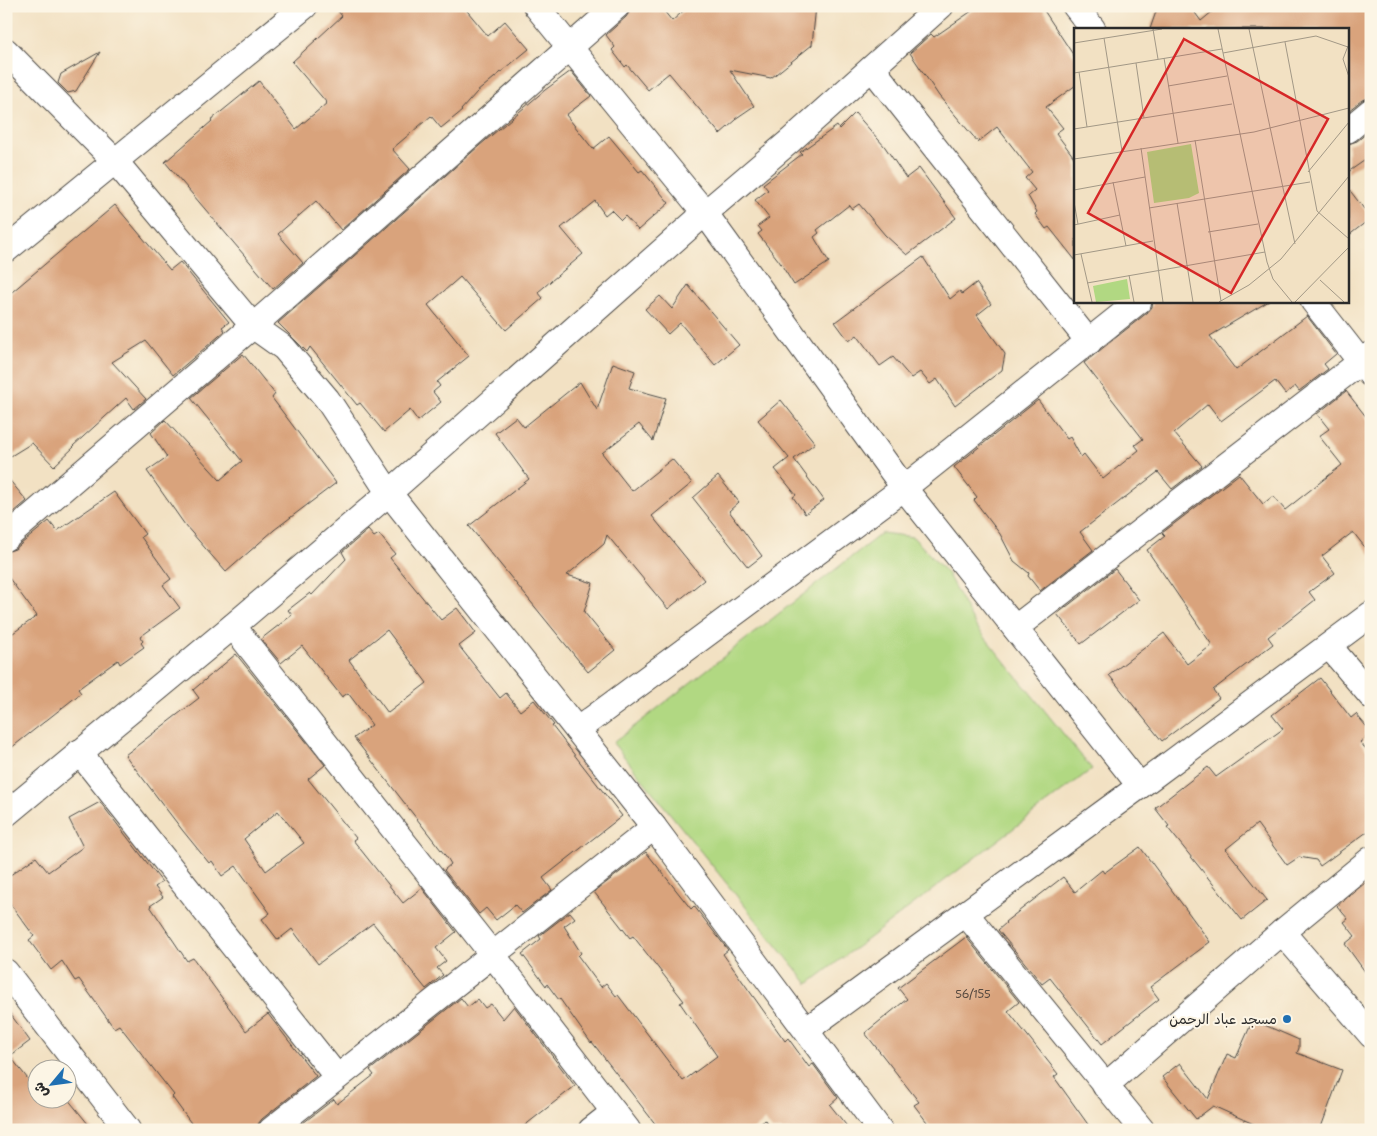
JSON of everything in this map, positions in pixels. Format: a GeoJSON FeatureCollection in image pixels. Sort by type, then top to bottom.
{"type":"FeatureCollection","features":[{"type":"Feature","properties":{"kind":"street"},"geometry":{"type":"LineString","coordinates":[[6,250],[305,6]]}},
{"type":"Feature","properties":{"kind":"street"},"geometry":{"type":"LineString","coordinates":[[536,6],[704,213],[904,488],[1140,786]]}},
{"type":"Feature","properties":{"kind":"street"},"geometry":{"type":"LineString","coordinates":[[6,538],[253,326],[617,6]]}},
{"type":"Feature","properties":{"kind":"street"},"geometry":{"type":"LineString","coordinates":[[6,814],[233,626],[388,494],[704,213],[941,6]]}},
{"type":"Feature","properties":{"kind":"street"},"geometry":{"type":"LineString","coordinates":[[1075,6],[1092,28]]}},
{"type":"Feature","properties":{"kind":"street"},"geometry":{"type":"LineString","coordinates":[[6,51],[115,161],[253,326],[284,348],[327,399],[388,494],[654,827],[880,1130]]}},
{"type":"Feature","properties":{"kind":"street"},"geometry":{"type":"LineString","coordinates":[[872,68],[1089,342]]}},
{"type":"Feature","properties":{"kind":"street"},"geometry":{"type":"LineString","coordinates":[[1350,128],[1371,111]]}},
{"type":"Feature","properties":{"kind":"street"},"geometry":{"type":"LineString","coordinates":[[577,730],[904,488],[1138,302]]}},
{"type":"Feature","properties":{"kind":"street"},"geometry":{"type":"LineString","coordinates":[[1014,628],[1367,363],[1314,302]]}},
{"type":"Feature","properties":{"kind":"street"},"geometry":{"type":"LineString","coordinates":[[806,1030],[1140,786],[1371,614]]}},
{"type":"Feature","properties":{"kind":"street"},"geometry":{"type":"LineString","coordinates":[[233,626],[621,1121],[591,1130]]}},
{"type":"Feature","properties":{"kind":"street"},"geometry":{"type":"LineString","coordinates":[[1329,646],[1371,696]]}},
{"type":"Feature","properties":{"kind":"street"},"geometry":{"type":"LineString","coordinates":[[79,752],[337,1077]]}},
{"type":"Feature","properties":{"kind":"street"},"geometry":{"type":"LineString","coordinates":[[271,1130],[654,827]]}},
{"type":"Feature","properties":{"kind":"street"},"geometry":{"type":"LineString","coordinates":[[1105,1086],[1282,932],[1371,859]]}},
{"type":"Feature","properties":{"kind":"street"},"geometry":{"type":"LineString","coordinates":[[966,914],[1142,1130]]}},
{"type":"Feature","properties":{"kind":"street"},"geometry":{"type":"LineString","coordinates":[[1282,932],[1371,1035]]}},
{"type":"Feature","properties":{"kind":"street"},"geometry":{"type":"LineString","coordinates":[[6,972],[128,1130]]}},
{"type":"Feature","properties":{"kind":"green space"},"geometry":{"type":"Polygon","coordinates":[[[882,533],[913,537],[947,573],[975,625],[1092,769],[808,984],[613,743],[882,533]]]}},
{"type":"Feature","properties":{"kind":"building"},"geometry":{"type":"Polygon","coordinates":[[[334,6],[463,6],[488,36],[505,21],[529,49],[477,92],[462,111],[441,128],[431,116],[392,149],[410,169],[341,230],[316,201],[278,234],[303,263],[273,289],[165,162],[211,120],[259,81],[296,129],[327,103],[292,62],[342,16],[334,6]]]}},
{"type":"Feature","properties":{"kind":"building"},"geometry":{"type":"Polygon","coordinates":[[[631,6],[660,6],[672,21],[689,6],[816,6],[812,45],[771,78],[730,70],[754,106],[735,119],[720,134],[669,73],[648,90],[627,65],[625,67],[612,50],[615,47],[606,35],[626,17],[631,6]]]}},
{"type":"Feature","properties":{"kind":"building"},"geometry":{"type":"Polygon","coordinates":[[[979,6],[1041,6],[1074,56],[1074,86],[1046,107],[1063,128],[1056,133],[1074,157],[1074,258],[1049,227],[1046,229],[1035,214],[1037,212],[1028,196],[1035,190],[1025,178],[1032,172],[997,127],[978,142],[939,96],[910,53],[931,34],[934,37],[979,6]]]}},
{"type":"Feature","properties":{"kind":"building"},"geometry":{"type":"Polygon","coordinates":[[[1158,6],[1190,6],[1201,21],[1219,6],[1371,6],[1371,97],[1362,100],[1350,109],[1350,28],[1150,28],[1158,6]]]}},
{"type":"Feature","properties":{"kind":"building"},"geometry":{"type":"Polygon","coordinates":[[[100,52],[76,91],[68,93],[58,83],[61,74],[100,52]]]}},
{"type":"Feature","properties":{"kind":"building"},"geometry":{"type":"Polygon","coordinates":[[[571,71],[591,96],[566,115],[593,149],[609,136],[639,172],[642,170],[669,203],[638,230],[625,216],[621,220],[611,210],[605,215],[595,201],[561,228],[583,254],[538,292],[543,298],[506,330],[460,277],[428,305],[469,356],[437,382],[440,386],[433,392],[441,402],[418,421],[410,410],[384,432],[360,403],[357,405],[310,347],[307,352],[278,323],[479,146],[545,90],[571,71]]]}},
{"type":"Feature","properties":{"kind":"building"},"geometry":{"type":"Polygon","coordinates":[[[855,113],[885,147],[906,178],[919,168],[956,218],[907,255],[885,235],[859,204],[852,209],[849,205],[817,230],[819,233],[814,237],[829,262],[794,285],[779,261],[758,234],[762,231],[758,226],[769,218],[755,200],[768,190],[763,184],[802,154],[800,152],[837,126],[839,129],[855,113]]]}},
{"type":"Feature","properties":{"kind":"building"},"geometry":{"type":"Polygon","coordinates":[[[1371,130],[1371,156],[1350,171],[1350,143],[1357,141],[1371,130]]]}},
{"type":"Feature","properties":{"kind":"building"},"geometry":{"type":"Polygon","coordinates":[[[1350,191],[1371,218],[1350,234],[1350,191]]]}},
{"type":"Feature","properties":{"kind":"building"},"geometry":{"type":"Polygon","coordinates":[[[115,205],[170,270],[180,262],[229,322],[222,327],[225,331],[173,375],[146,341],[112,362],[146,399],[134,409],[126,398],[54,466],[32,443],[6,459],[6,297],[115,205]]]}},
{"type":"Feature","properties":{"kind":"building"},"geometry":{"type":"Polygon","coordinates":[[[923,257],[950,299],[960,291],[962,294],[976,283],[991,304],[977,315],[1005,354],[1002,370],[955,406],[937,379],[930,384],[920,372],[911,378],[893,357],[880,366],[857,335],[849,341],[835,322],[923,257]]]}},
{"type":"Feature","properties":{"kind":"building"},"geometry":{"type":"Polygon","coordinates":[[[688,285],[739,345],[715,365],[680,323],[668,334],[645,309],[660,296],[672,309],[688,285]]]}},
{"type":"Feature","properties":{"kind":"building"},"geometry":{"type":"Polygon","coordinates":[[[1153,302],[1267,302],[1210,336],[1236,370],[1307,316],[1336,354],[1324,364],[1328,369],[1299,391],[1295,386],[1285,394],[1275,381],[1221,421],[1208,404],[1174,433],[1202,466],[1172,489],[1158,472],[1080,532],[1093,550],[1040,591],[1028,576],[1029,573],[1014,561],[1000,534],[974,500],[977,497],[954,467],[1038,400],[1067,439],[1070,437],[1081,457],[1084,454],[1103,479],[1139,450],[1135,445],[1143,439],[1084,363],[1152,307],[1153,302]]]}},
{"type":"Feature","properties":{"kind":"building"},"geometry":{"type":"Polygon","coordinates":[[[243,354],[275,394],[272,398],[336,483],[274,530],[226,572],[185,525],[147,471],[167,457],[151,433],[165,420],[220,480],[242,461],[191,398],[243,354]]]}},
{"type":"Feature","properties":{"kind":"building"},"geometry":{"type":"Polygon","coordinates":[[[613,363],[635,371],[629,388],[666,398],[653,441],[639,424],[602,453],[632,491],[672,459],[692,483],[652,516],[704,580],[668,609],[607,535],[604,544],[567,575],[593,583],[584,612],[615,650],[588,672],[469,526],[529,479],[495,433],[516,417],[524,427],[580,382],[597,410],[613,363]]]}},
{"type":"Feature","properties":{"kind":"building"},"geometry":{"type":"Polygon","coordinates":[[[1346,391],[1371,423],[1371,555],[1353,532],[1322,556],[1335,573],[1309,592],[1315,600],[1268,637],[1273,644],[1213,690],[1219,698],[1162,741],[1109,675],[1164,633],[1187,664],[1212,645],[1147,550],[1165,536],[1162,533],[1239,474],[1263,504],[1273,496],[1285,510],[1342,465],[1319,436],[1329,429],[1317,414],[1346,391]]]}},
{"type":"Feature","properties":{"kind":"building"},"geometry":{"type":"Polygon","coordinates":[[[781,400],[815,443],[794,459],[824,500],[805,514],[793,497],[796,495],[775,469],[789,458],[758,420],[781,400]]]}},
{"type":"Feature","properties":{"kind":"building"},"geometry":{"type":"Polygon","coordinates":[[[6,476],[27,501],[6,519],[6,476]]]}},
{"type":"Feature","properties":{"kind":"building"},"geometry":{"type":"Polygon","coordinates":[[[718,476],[739,502],[729,511],[762,556],[748,567],[693,498],[718,476]]]}},
{"type":"Feature","properties":{"kind":"building"},"geometry":{"type":"Polygon","coordinates":[[[114,492],[145,534],[141,537],[171,579],[163,585],[180,608],[140,637],[144,647],[120,664],[118,660],[78,689],[81,693],[6,752],[6,638],[37,616],[6,574],[6,552],[15,549],[49,521],[57,531],[114,492]]]}},
{"type":"Feature","properties":{"kind":"building"},"geometry":{"type":"Polygon","coordinates":[[[368,530],[374,537],[379,534],[395,554],[390,558],[441,620],[457,608],[476,633],[459,646],[500,698],[506,693],[520,711],[534,700],[622,816],[543,878],[552,890],[522,913],[515,905],[496,920],[486,908],[479,914],[444,870],[451,864],[448,859],[354,738],[372,725],[348,693],[342,697],[302,646],[281,663],[261,639],[292,615],[288,610],[310,593],[312,595],[346,559],[342,552],[368,530]],[[387,630],[349,660],[388,713],[427,683],[387,630]]]}},
{"type":"Feature","properties":{"kind":"building"},"geometry":{"type":"Polygon","coordinates":[[[1115,569],[1139,600],[1081,644],[1057,614],[1115,569]]]}},
{"type":"Feature","properties":{"kind":"building"},"geometry":{"type":"Polygon","coordinates":[[[236,654],[325,765],[308,779],[356,838],[353,840],[403,903],[422,888],[456,932],[436,948],[446,961],[437,968],[443,975],[426,989],[373,923],[318,964],[292,929],[278,940],[262,919],[270,913],[236,866],[222,876],[212,861],[209,863],[125,755],[199,698],[193,690],[236,654]],[[278,811],[244,839],[266,871],[304,843],[278,811]]]}},
{"type":"Feature","properties":{"kind":"building"},"geometry":{"type":"Polygon","coordinates":[[[1320,678],[1351,718],[1356,714],[1371,732],[1360,742],[1371,755],[1371,829],[1320,866],[1316,860],[1299,857],[1287,865],[1257,824],[1226,849],[1267,900],[1242,920],[1167,827],[1169,826],[1155,808],[1208,767],[1216,777],[1283,729],[1272,715],[1320,678]]]}},
{"type":"Feature","properties":{"kind":"building"},"geometry":{"type":"Polygon","coordinates":[[[100,802],[162,882],[155,887],[163,897],[150,906],[187,961],[193,958],[246,1031],[268,1014],[316,1076],[262,1119],[258,1124],[257,1130],[196,1130],[172,1097],[174,1095],[119,1025],[114,1028],[79,979],[75,981],[62,961],[51,970],[29,940],[34,936],[6,898],[6,878],[36,857],[48,872],[83,847],[69,819],[100,802]]]}},
{"type":"Feature","properties":{"kind":"building"},"geometry":{"type":"Polygon","coordinates":[[[1140,847],[1210,942],[1150,987],[1159,999],[1102,1044],[1050,978],[1042,984],[998,930],[1005,922],[1063,877],[1075,892],[1102,870],[1104,873],[1140,847]]]}},
{"type":"Feature","properties":{"kind":"building"},"geometry":{"type":"Polygon","coordinates":[[[646,852],[691,909],[694,906],[728,950],[723,954],[785,1041],[788,1038],[809,1067],[813,1064],[838,1098],[830,1105],[850,1130],[772,1130],[765,1120],[753,1130],[660,1130],[591,1043],[560,999],[547,984],[546,986],[522,954],[541,939],[539,936],[570,912],[575,918],[564,926],[581,953],[578,956],[601,987],[606,983],[616,996],[618,995],[683,1081],[717,1056],[680,1003],[684,1001],[633,936],[630,938],[594,892],[646,852]]]}},
{"type":"Feature","properties":{"kind":"building"},"geometry":{"type":"Polygon","coordinates":[[[1371,878],[1371,980],[1345,944],[1355,936],[1344,922],[1348,919],[1337,906],[1371,878]]]}},
{"type":"Feature","properties":{"kind":"building"},"geometry":{"type":"Polygon","coordinates":[[[966,937],[1019,1002],[1008,1011],[1058,1074],[1054,1077],[1092,1130],[933,1130],[914,1105],[919,1102],[865,1033],[907,999],[898,988],[966,937]]]}},
{"type":"Feature","properties":{"kind":"building"},"geometry":{"type":"Polygon","coordinates":[[[461,998],[468,1007],[478,999],[485,1008],[491,1004],[503,1019],[514,1006],[575,1086],[519,1130],[294,1130],[334,1099],[337,1104],[374,1075],[370,1070],[461,998]]]}},
{"type":"Feature","properties":{"kind":"building"},"geometry":{"type":"Polygon","coordinates":[[[6,1008],[30,1041],[10,1056],[28,1079],[28,1108],[75,1108],[93,1130],[6,1130],[6,1008]]]}},
{"type":"Feature","properties":{"kind":"building"},"geometry":{"type":"Polygon","coordinates":[[[1253,1020],[1299,1040],[1297,1053],[1342,1070],[1320,1130],[1267,1130],[1213,1106],[1196,1119],[1162,1077],[1180,1063],[1208,1099],[1227,1054],[1236,1058],[1253,1020]]]}},
{"type":"Feature","properties":{"kind":"place","name":"مسجد عباد الرحمن"},"geometry":{"type":"Point","coordinates":[1287,1019]}}]}
